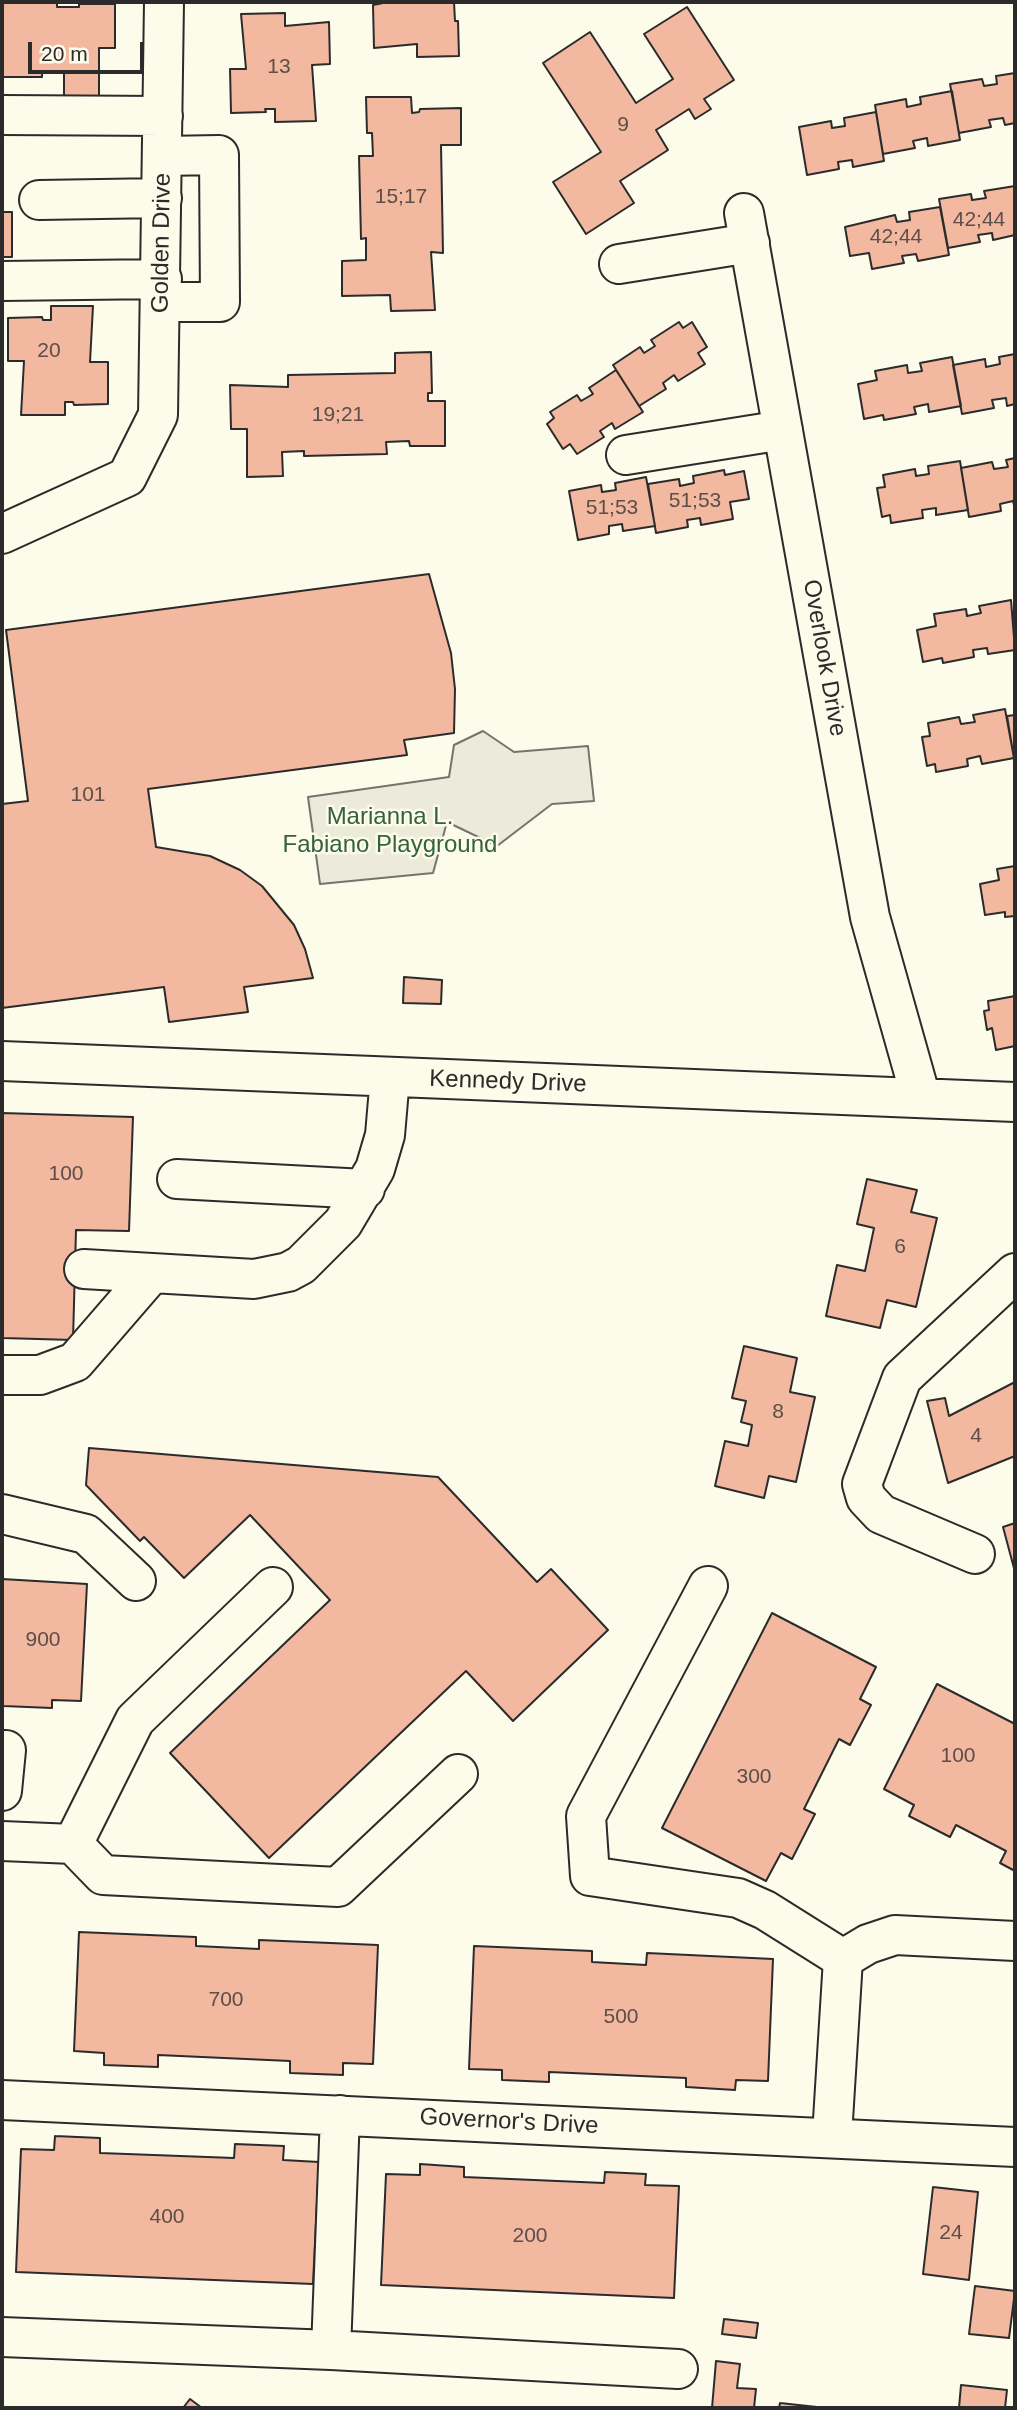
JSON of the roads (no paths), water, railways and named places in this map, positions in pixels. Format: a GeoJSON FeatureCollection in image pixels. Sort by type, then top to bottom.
{"type":"FeatureCollection","features":[{"type":"Feature","properties":{"kind":"street","name":"Golden Drive"},"geometry":{"type":"LineString","coordinates":[[2,534],[127,477],[152,431],[160,407],[164,2]]}},
{"type":"Feature","properties":{"kind":"street"},"geometry":{"type":"LineString","coordinates":[[2,115],[163,116]]}},
{"type":"Feature","properties":{"kind":"street"},"geometry":{"type":"LineString","coordinates":[[2,281],[161,291],[220,302],[219,155],[163,156]]}},
{"type":"Feature","properties":{"kind":"street"},"geometry":{"type":"LineString","coordinates":[[39,200],[162,198]]}},
{"type":"Feature","properties":{"kind":"street","name":"Overlook Drive"},"geometry":{"type":"LineString","coordinates":[[619,264],[747,228],[870,917],[921,1098]]}},
{"type":"Feature","properties":{"kind":"street"},"geometry":{"type":"LineString","coordinates":[[626,455],[783,430]]}},
{"type":"Feature","properties":{"kind":"street","name":"Kennedy Drive"},"geometry":{"type":"LineString","coordinates":[[2,1061],[1015,1102]]}},
{"type":"Feature","properties":{"kind":"street"},"geometry":{"type":"LineString","coordinates":[[84,1269],[254,1279],[288,1272],[316,1254],[330,1239],[365,1189],[382,1151],[390,1077]]}},
{"type":"Feature","properties":{"kind":"street"},"geometry":{"type":"LineString","coordinates":[[177,1179],[365,1189]]}},
{"type":"Feature","properties":{"kind":"street"},"geometry":{"type":"LineString","coordinates":[[2,1375],[40,1375],[75,1363],[152,1273]]}},
{"type":"Feature","properties":{"kind":"street"},"geometry":{"type":"LineString","coordinates":[[975,1554],[884,1516],[869,1502],[862,1484],[902,1378],[1015,1273]]}},
{"type":"Feature","properties":{"kind":"street"},"geometry":{"type":"LineString","coordinates":[[2,1514],[86,1534],[136,1581]]}},
{"type":"Feature","properties":{"kind":"street"},"geometry":{"type":"LineString","coordinates":[[708,1586],[586,1816],[590,1875],[738,1898],[765,1910],[843,1959]]}},
{"type":"Feature","properties":{"kind":"street"},"geometry":{"type":"LineString","coordinates":[[73,1844],[135,1720],[273,1587]]}},
{"type":"Feature","properties":{"kind":"street"},"geometry":{"type":"LineString","coordinates":[[2,1750],[6,1750],[2,1791]]}},
{"type":"Feature","properties":{"kind":"street"},"geometry":{"type":"LineString","coordinates":[[2,1841],[73,1844],[103,1875],[338,1887],[458,1774]]}},
{"type":"Feature","properties":{"kind":"street"},"geometry":{"type":"LineString","coordinates":[[843,1959],[868,1944],[895,1935],[1015,1941]]}},
{"type":"Feature","properties":{"kind":"street"},"geometry":{"type":"LineString","coordinates":[[832,2136],[843,1959]]}},
{"type":"Feature","properties":{"kind":"street","name":"Governor's Drive"},"geometry":{"type":"LineString","coordinates":[[2,2100],[832,2136],[1015,2147]]}},
{"type":"Feature","properties":{"kind":"street"},"geometry":{"type":"LineString","coordinates":[[331,2350],[340,2115]]}},
{"type":"Feature","properties":{"kind":"street"},"geometry":{"type":"LineString","coordinates":[[2,2336],[678,2369]]}},
{"type":"Feature","properties":{"kind":"park label","name":"Marianna L. Fabiano Playground"},"geometry":{"type":"Point","coordinates":[390,831]}}]}
